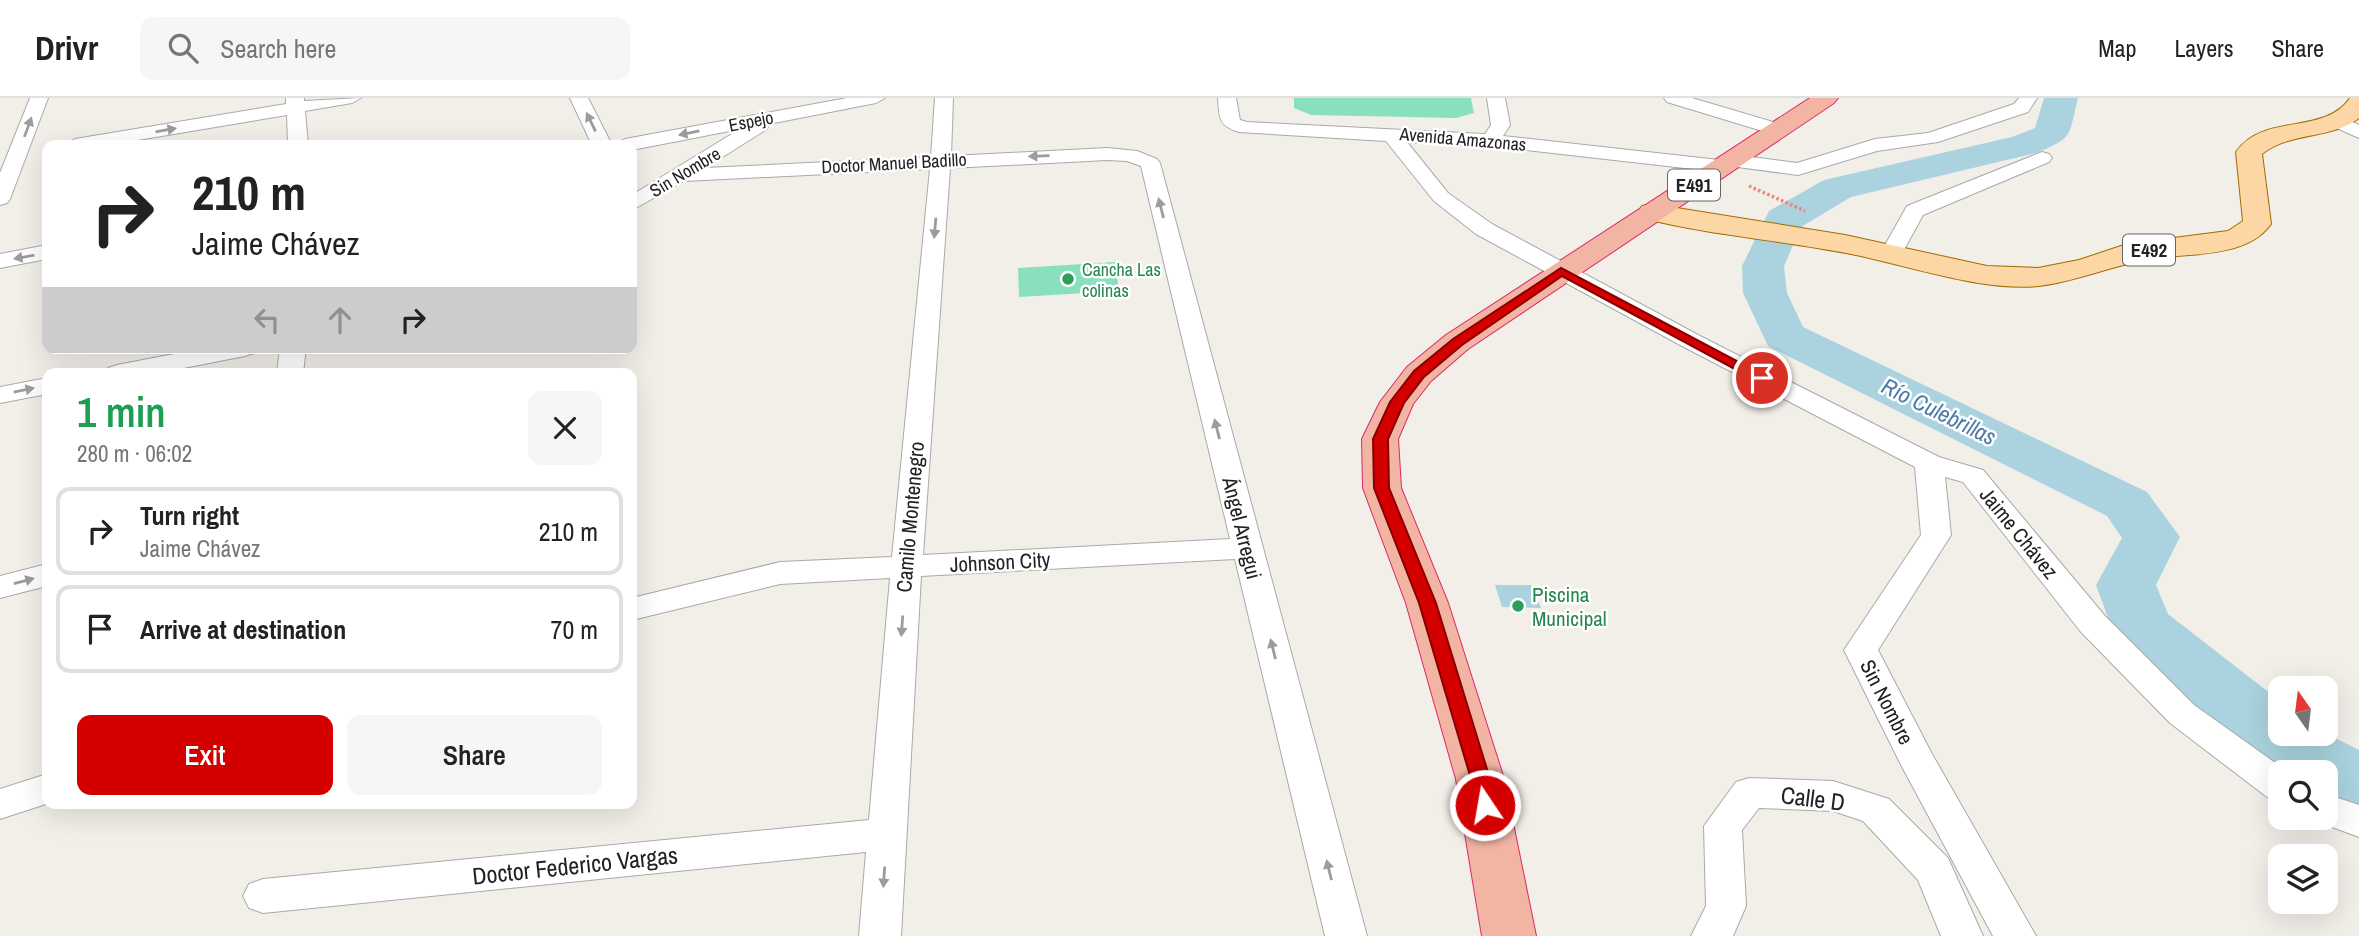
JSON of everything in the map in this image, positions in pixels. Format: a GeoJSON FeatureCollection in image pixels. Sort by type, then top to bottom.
{"type":"FeatureCollection","features":[{"type":"Feature","properties":{"kind":"highway","name":"E491"},"geometry":{"type":"LineString","coordinates":[[1509,936],[1480,779],[1427,603],[1382,488],[1380,439],[1397,402],[1419,374],[1457,342],[1652,212],[1730,170],[1776,129],[1826,98]]}},
{"type":"Feature","properties":{"kind":"main road","name":"E492"},"geometry":{"type":"LineString","coordinates":[[1652,212],[1845,244],[1987,275],[2038,277],[2086,267],[2127,253],[2236,239],[2257,224],[2249,152],[2260,142],[2278,134],[2348,127],[2359,102]]}},
{"type":"Feature","properties":{"kind":"street"},"geometry":{"type":"LineString","coordinates":[[0,199],[39,98]]}},
{"type":"Feature","properties":{"kind":"street"},"geometry":{"type":"LineString","coordinates":[[101,140],[295,103],[352,98]]}},
{"type":"Feature","properties":{"kind":"street"},"geometry":{"type":"LineString","coordinates":[[579,98],[600,140]]}},
{"type":"Feature","properties":{"kind":"street","name":"Espejo"},"geometry":{"type":"LineString","coordinates":[[637,143],[876,98]]}},
{"type":"Feature","properties":{"kind":"street","name":"Camilo Montenegro"},"geometry":{"type":"LineString","coordinates":[[880,936],[944,98]]}},
{"type":"Feature","properties":{"kind":"street","name":"Avenida Amazonas"},"geometry":{"type":"LineString","coordinates":[[1227,98],[1228,115],[1233,124],[1246,128],[1490,140],[1730,170],[1798,169],[1875,145],[1931,138],[2021,108],[2028,98]]}},
{"type":"Feature","properties":{"kind":"street"},"geometry":{"type":"LineString","coordinates":[[1490,140],[1500,125],[1496,98]]}},
{"type":"Feature","properties":{"kind":"street"},"geometry":{"type":"LineString","coordinates":[[1673,98],[1776,129]]}},
{"type":"Feature","properties":{"kind":"street"},"geometry":{"type":"LineString","coordinates":[[295,103],[298,140]]}},
{"type":"Feature","properties":{"kind":"street","name":"Sin Nombre"},"geometry":{"type":"LineString","coordinates":[[637,201],[774,117]]}},
{"type":"Feature","properties":{"kind":"street","name":"Jaime Chávez"},"geometry":{"type":"LineString","coordinates":[[1390,133],[1441,197],[1483,229],[1930,463],[1973,476],[2093,624],[2182,714],[2268,777]]}},
{"type":"Feature","properties":{"kind":"street","name":"Doctor Manuel Badillo"},"geometry":{"type":"LineString","coordinates":[[681,175],[941,160],[1107,154]]}},
{"type":"Feature","properties":{"kind":"street","name":"Ángel Arregui"},"geometry":{"type":"LineString","coordinates":[[1107,154],[1130,155],[1150,163],[1346,936]]}},
{"type":"Feature","properties":{"kind":"street"},"geometry":{"type":"LineString","coordinates":[[1891,254],[1915,211],[1955,197],[2042,158]]}},
{"type":"Feature","properties":{"kind":"street"},"geometry":{"type":"LineString","coordinates":[[0,261],[42,253]]}},
{"type":"Feature","properties":{"kind":"street"},"geometry":{"type":"LineString","coordinates":[[143,368],[214,354]]}},
{"type":"Feature","properties":{"kind":"street"},"geometry":{"type":"LineString","coordinates":[[0,395],[42,387]]}},
{"type":"Feature","properties":{"kind":"street","name":"Sin Nombre"},"geometry":{"type":"LineString","coordinates":[[1930,463],[1936,536],[1861,650],[1919,763],[2015,936]]}},
{"type":"Feature","properties":{"kind":"street","name":"Johnson City"},"geometry":{"type":"LineString","coordinates":[[637,608],[780,573],[1247,548]]}},
{"type":"Feature","properties":{"kind":"street"},"geometry":{"type":"LineString","coordinates":[[0,587],[42,576]]}},
{"type":"Feature","properties":{"kind":"street"},"geometry":{"type":"LineString","coordinates":[[0,804],[42,791]]}},
{"type":"Feature","properties":{"kind":"street","name":"Calle D"},"geometry":{"type":"LineString","coordinates":[[1712,936],[1726,906],[1723,826],[1749,793],[1833,796],[1876,810],[1934,870],[1962,936]]}},
{"type":"Feature","properties":{"kind":"street"},"geometry":{"type":"LineString","coordinates":[[2338,813],[2359,821]]}},
{"type":"Feature","properties":{"kind":"street","name":"Doctor Federico Vargas"},"geometry":{"type":"LineString","coordinates":[[262,896],[887,834]]}},
{"type":"Feature","properties":{"kind":"path"},"geometry":{"type":"LineString","coordinates":[[1730,170],[1813,215]]}},
{"type":"Feature","properties":{"kind":"green space"},"geometry":{"type":"Polygon","coordinates":[[[1294,98],[1471,98],[1474,113],[1456,118],[1311,115],[1294,108],[1294,98]]]}},
{"type":"Feature","properties":{"kind":"green space","name":"Cancha Las colinas"},"geometry":{"type":"Polygon","coordinates":[[[1115,262],[1119,291],[1019,297],[1018,268],[1115,262]]]}},
{"type":"Feature","properties":{"kind":"water"},"geometry":{"type":"Polygon","coordinates":[[[1495,585],[1531,585],[1541,608],[1502,607],[1495,585]]]}},
{"type":"Feature","properties":{"kind":"waterway","name":"Río Culebrillas"},"geometry":{"type":"LineString","coordinates":[[2061,98],[2051,134],[2023,145],[1838,188],[1783,220],[1763,266],[1765,293],[1784,336],[2127,504],[2151,537],[2126,585],[2142,626],[2292,748],[2359,781]]}},
{"type":"Feature","properties":{"kind":"place","name":"Cancha Las colinas"},"geometry":{"type":"Point","coordinates":[1068,279]}},
{"type":"Feature","properties":{"kind":"place","name":"Piscina Municipal"},"geometry":{"type":"Point","coordinates":[1518,606]}},
{"type":"Feature","properties":{"kind":"route"},"geometry":{"type":"LineString","coordinates":[[1485,805],[1480,779],[1427,603],[1382,488],[1380,439],[1397,402],[1419,374],[1457,342],[1561,271],[1762,378]]}}]}
